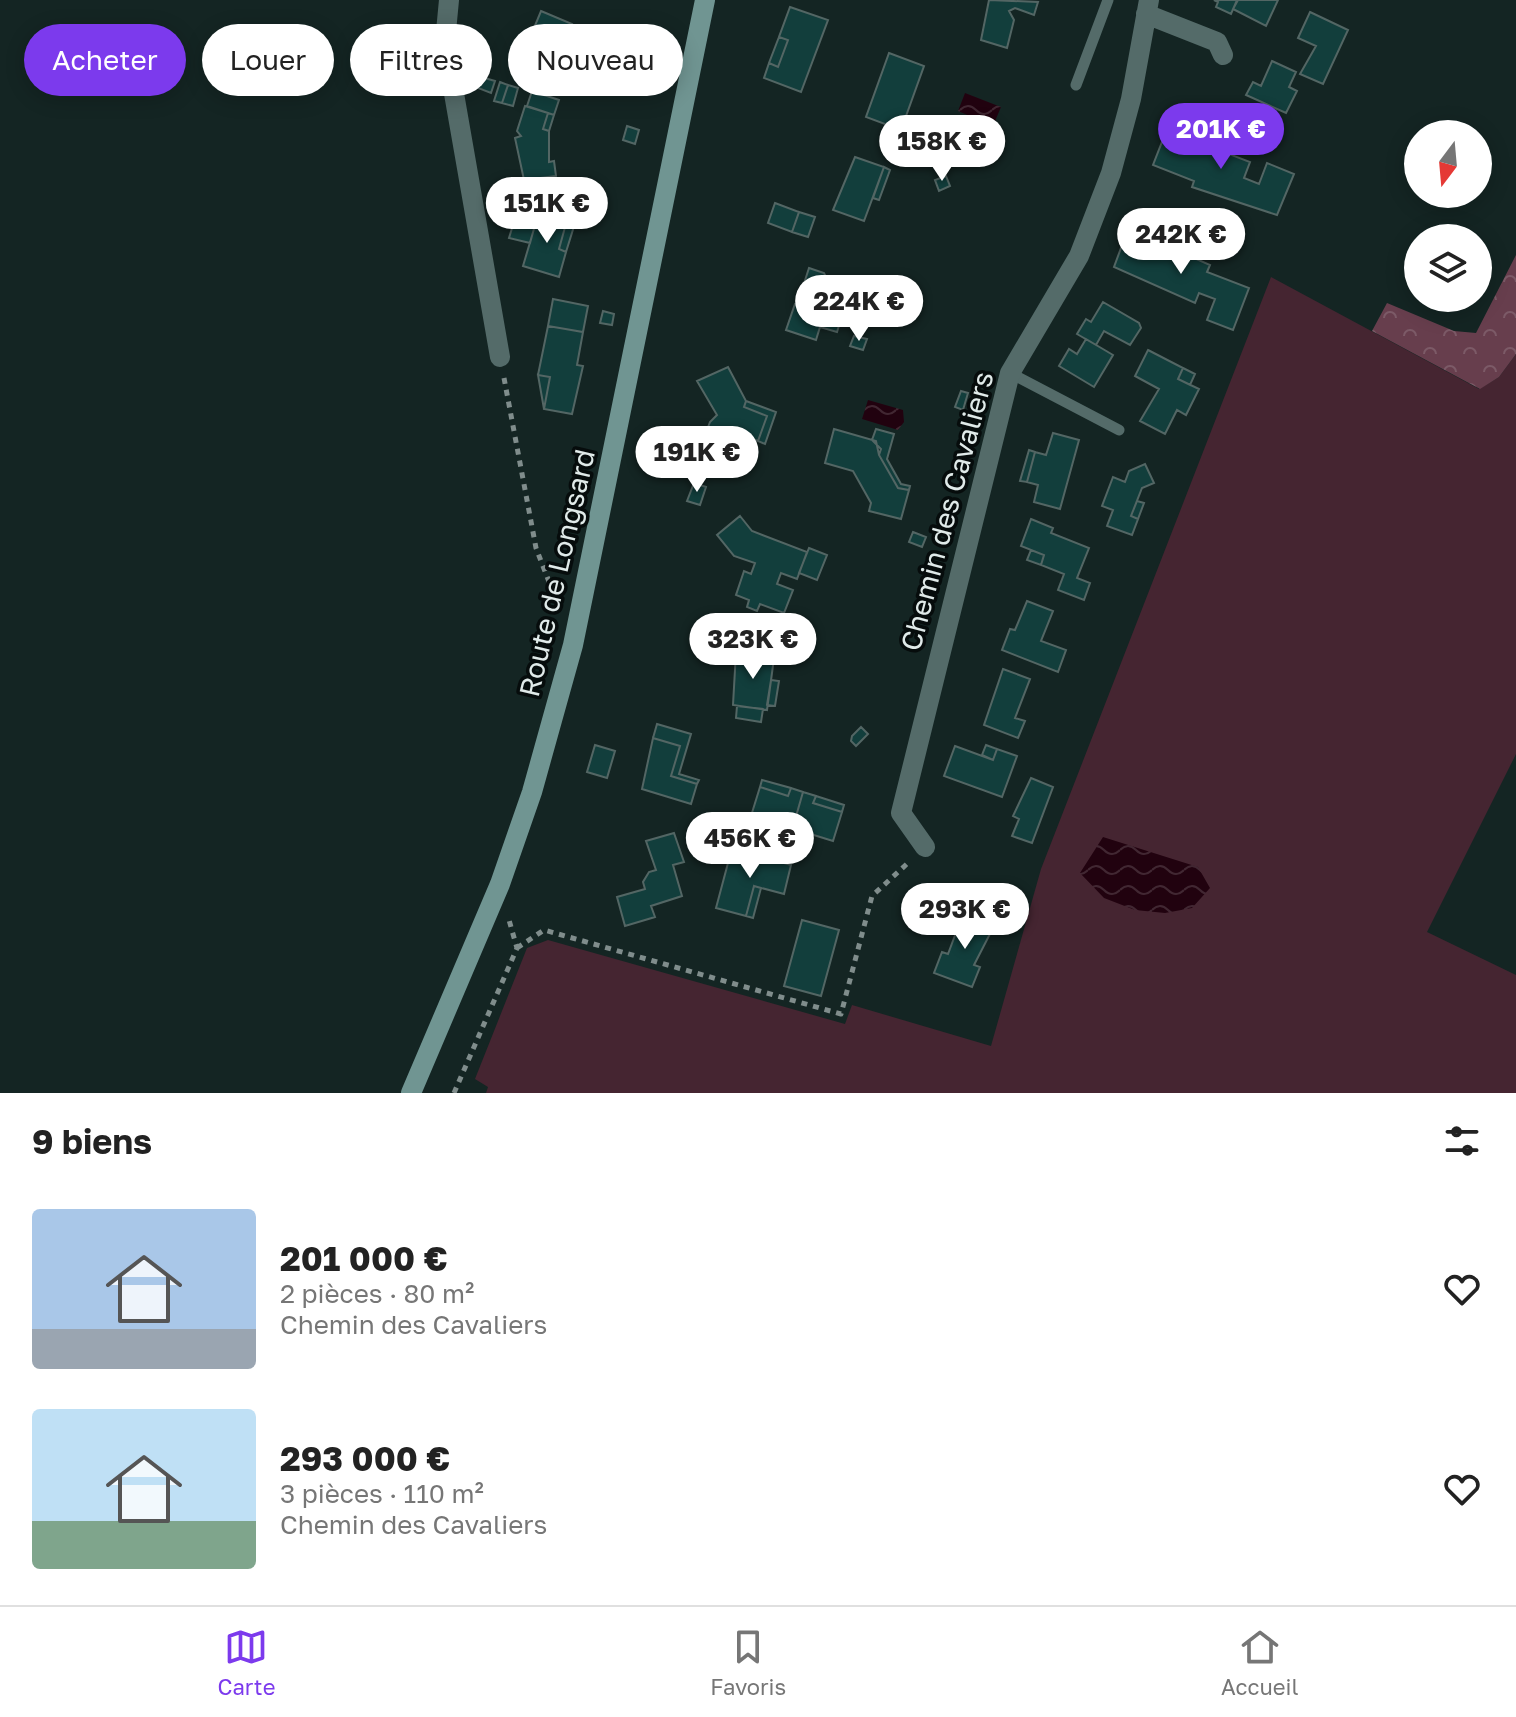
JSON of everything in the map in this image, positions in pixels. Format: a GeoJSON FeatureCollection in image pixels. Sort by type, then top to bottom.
{"type":"FeatureCollection","features":[{"type":"Feature","properties":{"kind":"main road","name":"Route de Longsard"},"geometry":{"type":"LineString","coordinates":[[411,1093],[500,884],[532,792],[573,645],[705,0]]}},
{"type":"Feature","properties":{"kind":"street"},"geometry":{"type":"LineString","coordinates":[[449,0],[445,42],[500,357]]}},
{"type":"Feature","properties":{"kind":"street","name":"Chemin des Cavaliers"},"geometry":{"type":"LineString","coordinates":[[925,847],[901,813],[1010,373],[1079,256],[1106,187],[1131,99],[1148,7],[1217,42],[1223,55]]}},
{"type":"Feature","properties":{"kind":"lane"},"geometry":{"type":"LineString","coordinates":[[1076,85],[1108,0]]}},
{"type":"Feature","properties":{"kind":"lane"},"geometry":{"type":"LineString","coordinates":[[1010,373],[1119,430]]}},
{"type":"Feature","properties":{"kind":"path"},"geometry":{"type":"LineString","coordinates":[[500,357],[536,548],[573,645]]}},
{"type":"Feature","properties":{"kind":"path"},"geometry":{"type":"LineString","coordinates":[[454,1093],[517,948],[544,930],[841,1014],[872,896],[925,847]]}},
{"type":"Feature","properties":{"kind":"path"},"geometry":{"type":"LineString","coordinates":[[500,884],[517,948]]}},
{"type":"Feature","properties":{"kind":"shaded area"},"geometry":{"type":"Polygon","coordinates":[[[1271,277],[1479,389],[1499,377],[1516,354],[1516,754],[1427,932],[1516,975],[1516,1093],[486,1093],[488,1087],[475,1079],[527,948],[548,940],[845,1024],[852,1005],[991,1046],[1041,869],[1271,277]]]}},
{"type":"Feature","properties":{"kind":"green space"},"geometry":{"type":"Polygon","coordinates":[[[1516,255],[1516,354],[1499,377],[1480,389],[1372,331],[1387,303],[1454,331],[1476,333],[1487,312],[1492,312],[1492,302],[1516,255]]]}},
{"type":"Feature","properties":{"kind":"water"},"geometry":{"type":"Polygon","coordinates":[[[965,93],[1001,107],[993,126],[958,111],[965,93]]]}},
{"type":"Feature","properties":{"kind":"water"},"geometry":{"type":"Polygon","coordinates":[[[869,287],[871,292],[883,296],[872,327],[857,322],[866,294],[863,289],[869,287]]]}},
{"type":"Feature","properties":{"kind":"water"},"geometry":{"type":"Polygon","coordinates":[[[868,400],[903,410],[904,422],[898,430],[862,419],[868,400]]]}},
{"type":"Feature","properties":{"kind":"water"},"geometry":{"type":"Polygon","coordinates":[[[1103,837],[1198,867],[1210,888],[1192,908],[1165,913],[1135,910],[1104,898],[1080,873],[1103,837]]]}},
{"type":"Feature","properties":{"kind":"building"},"geometry":{"type":"Polygon","coordinates":[[[989,0],[1038,2],[1034,15],[1015,8],[1009,11],[1014,20],[1007,48],[981,40],[989,0]]]}},
{"type":"Feature","properties":{"kind":"building"},"geometry":{"type":"Polygon","coordinates":[[[1214,0],[1237,0],[1231,14],[1216,7],[1218,2],[1214,0]]]}},
{"type":"Feature","properties":{"kind":"building"},"geometry":{"type":"Polygon","coordinates":[[[1238,0],[1278,0],[1266,26],[1233,9],[1238,0]]]}},
{"type":"Feature","properties":{"kind":"building"},"geometry":{"type":"Polygon","coordinates":[[[790,7],[828,20],[801,92],[764,78],[769,63],[778,67],[788,40],[779,37],[790,7]]]}},
{"type":"Feature","properties":{"kind":"building"},"geometry":{"type":"Polygon","coordinates":[[[541,11],[572,24],[536,24],[541,11]]]}},
{"type":"Feature","properties":{"kind":"building"},"geometry":{"type":"Polygon","coordinates":[[[1310,12],[1348,30],[1323,84],[1300,74],[1316,46],[1298,38],[1310,12]]]}},
{"type":"Feature","properties":{"kind":"building"},"geometry":{"type":"Polygon","coordinates":[[[779,37],[788,40],[778,67],[769,63],[779,37]]]}},
{"type":"Feature","properties":{"kind":"building"},"geometry":{"type":"Polygon","coordinates":[[[889,53],[924,66],[901,130],[866,117],[889,53]]]}},
{"type":"Feature","properties":{"kind":"building"},"geometry":{"type":"Polygon","coordinates":[[[1272,61],[1296,72],[1289,87],[1297,91],[1286,113],[1246,95],[1253,82],[1261,86],[1272,61]]]}},
{"type":"Feature","properties":{"kind":"building"},"geometry":{"type":"Polygon","coordinates":[[[500,82],[508,85],[502,103],[494,101],[500,82]]]}},
{"type":"Feature","properties":{"kind":"building"},"geometry":{"type":"Polygon","coordinates":[[[508,85],[508,96],[516,96],[513,106],[502,103],[508,85]]]}},
{"type":"Feature","properties":{"kind":"building"},"geometry":{"type":"Polygon","coordinates":[[[530,96],[559,100],[554,115],[527,106],[530,96]]]}},
{"type":"Feature","properties":{"kind":"building"},"geometry":{"type":"Polygon","coordinates":[[[525,106],[548,113],[543,129],[549,131],[549,162],[554,161],[556,176],[524,180],[515,138],[521,136],[517,131],[525,106]]]}},
{"type":"Feature","properties":{"kind":"building"},"geometry":{"type":"Polygon","coordinates":[[[548,113],[554,115],[549,131],[543,129],[548,113]]]}},
{"type":"Feature","properties":{"kind":"building"},"geometry":{"type":"Polygon","coordinates":[[[943,123],[963,130],[956,150],[936,143],[943,123]]]}},
{"type":"Feature","properties":{"kind":"building"},"geometry":{"type":"Polygon","coordinates":[[[1169,124],[1210,140],[1208,146],[1250,162],[1244,178],[1259,184],[1267,163],[1294,174],[1277,215],[1192,187],[1194,181],[1153,165],[1169,124]]]}},
{"type":"Feature","properties":{"kind":"building"},"geometry":{"type":"Polygon","coordinates":[[[627,126],[639,130],[635,144],[623,140],[627,126]]]}},
{"type":"Feature","properties":{"kind":"building"},"geometry":{"type":"Polygon","coordinates":[[[855,157],[884,167],[864,221],[833,210],[855,157]]]}},
{"type":"Feature","properties":{"kind":"building"},"geometry":{"type":"Polygon","coordinates":[[[884,167],[890,170],[879,200],[873,198],[884,167]]]}},
{"type":"Feature","properties":{"kind":"building"},"geometry":{"type":"Polygon","coordinates":[[[946,176],[950,186],[939,191],[935,180],[946,176]]]}},
{"type":"Feature","properties":{"kind":"building"},"geometry":{"type":"Polygon","coordinates":[[[775,203],[799,212],[792,232],[768,223],[775,203]]]}},
{"type":"Feature","properties":{"kind":"building"},"geometry":{"type":"Polygon","coordinates":[[[517,212],[537,218],[530,243],[509,238],[517,212]]]}},
{"type":"Feature","properties":{"kind":"building"},"geometry":{"type":"Polygon","coordinates":[[[539,212],[567,220],[559,249],[566,252],[559,277],[523,266],[539,212]]]}},
{"type":"Feature","properties":{"kind":"building"},"geometry":{"type":"Polygon","coordinates":[[[799,212],[815,217],[808,237],[792,232],[799,212]]]}},
{"type":"Feature","properties":{"kind":"building"},"geometry":{"type":"Polygon","coordinates":[[[567,220],[575,223],[566,252],[559,249],[567,220]]]}},
{"type":"Feature","properties":{"kind":"building"},"geometry":{"type":"Polygon","coordinates":[[[1128,229],[1210,265],[1207,272],[1249,288],[1233,330],[1207,320],[1215,299],[1199,293],[1195,303],[1114,267],[1128,229]]]}},
{"type":"Feature","properties":{"kind":"building"},"geometry":{"type":"Polygon","coordinates":[[[809,268],[824,273],[829,283],[836,285],[829,308],[843,313],[837,332],[820,327],[816,340],[786,330],[795,304],[801,305],[804,297],[800,296],[809,268]]]}},
{"type":"Feature","properties":{"kind":"building"},"geometry":{"type":"Polygon","coordinates":[[[553,299],[588,306],[583,332],[548,326],[553,299]]]}},
{"type":"Feature","properties":{"kind":"building"},"geometry":{"type":"Polygon","coordinates":[[[1103,302],[1139,323],[1141,328],[1130,345],[1104,331],[1096,345],[1077,334],[1086,319],[1091,322],[1103,302]]]}},
{"type":"Feature","properties":{"kind":"building"},"geometry":{"type":"Polygon","coordinates":[[[603,311],[614,314],[612,325],[600,323],[603,311]]]}},
{"type":"Feature","properties":{"kind":"building"},"geometry":{"type":"Polygon","coordinates":[[[548,326],[583,332],[577,365],[583,366],[572,414],[544,409],[550,377],[538,375],[548,326]]]}},
{"type":"Feature","properties":{"kind":"building"},"geometry":{"type":"Polygon","coordinates":[[[854,336],[867,339],[863,350],[850,346],[854,336]]]}},
{"type":"Feature","properties":{"kind":"building"},"geometry":{"type":"Polygon","coordinates":[[[1086,339],[1113,355],[1094,387],[1059,366],[1069,349],[1077,354],[1086,339]]]}},
{"type":"Feature","properties":{"kind":"building"},"geometry":{"type":"Polygon","coordinates":[[[1148,350],[1183,368],[1178,379],[1199,389],[1186,415],[1177,410],[1165,434],[1140,421],[1159,389],[1135,376],[1148,350]]]}},
{"type":"Feature","properties":{"kind":"building"},"geometry":{"type":"Polygon","coordinates":[[[728,367],[746,401],[744,407],[767,416],[758,441],[741,435],[731,462],[699,451],[710,422],[717,415],[697,381],[728,367]]]}},
{"type":"Feature","properties":{"kind":"building"},"geometry":{"type":"Polygon","coordinates":[[[1183,368],[1195,374],[1190,385],[1178,379],[1183,368]]]}},
{"type":"Feature","properties":{"kind":"building"},"geometry":{"type":"Polygon","coordinates":[[[538,375],[550,377],[544,409],[538,375]]]}},
{"type":"Feature","properties":{"kind":"building"},"geometry":{"type":"Polygon","coordinates":[[[961,391],[968,393],[963,410],[955,407],[961,391]]]}},
{"type":"Feature","properties":{"kind":"building"},"geometry":{"type":"Polygon","coordinates":[[[746,401],[776,412],[765,444],[758,441],[767,416],[744,407],[746,401]]]}},
{"type":"Feature","properties":{"kind":"building"},"geometry":{"type":"Polygon","coordinates":[[[834,429],[876,441],[879,455],[898,488],[909,490],[901,519],[869,511],[871,503],[853,471],[825,463],[834,429]]]}},
{"type":"Feature","properties":{"kind":"building"},"geometry":{"type":"Polygon","coordinates":[[[876,429],[894,434],[887,459],[901,484],[910,486],[909,490],[898,488],[879,455],[881,449],[872,440],[876,429]]]}},
{"type":"Feature","properties":{"kind":"building"},"geometry":{"type":"Polygon","coordinates":[[[1053,433],[1079,440],[1060,509],[1034,502],[1038,485],[1027,482],[1035,452],[1046,455],[1053,433]]]}},
{"type":"Feature","properties":{"kind":"building"},"geometry":{"type":"Polygon","coordinates":[[[1029,450],[1035,452],[1027,482],[1020,481],[1029,450]]]}},
{"type":"Feature","properties":{"kind":"building"},"geometry":{"type":"Polygon","coordinates":[[[1145,464],[1154,483],[1142,488],[1131,516],[1138,519],[1132,535],[1107,526],[1113,510],[1102,506],[1113,477],[1125,482],[1129,471],[1145,464]]]}},
{"type":"Feature","properties":{"kind":"building"},"geometry":{"type":"Polygon","coordinates":[[[694,483],[706,487],[700,505],[687,501],[694,483]]]}},
{"type":"Feature","properties":{"kind":"building"},"geometry":{"type":"Polygon","coordinates":[[[1137,501],[1144,503],[1138,519],[1131,516],[1137,501]]]}},
{"type":"Feature","properties":{"kind":"building"},"geometry":{"type":"Polygon","coordinates":[[[740,516],[752,531],[807,552],[797,579],[781,573],[777,584],[793,590],[784,613],[760,604],[757,611],[747,607],[749,600],[736,595],[744,571],[751,574],[755,563],[734,556],[717,535],[740,516]]]}},
{"type":"Feature","properties":{"kind":"building"},"geometry":{"type":"Polygon","coordinates":[[[1031,519],[1053,528],[1051,533],[1089,548],[1077,578],[1090,583],[1084,600],[1058,590],[1064,574],[1041,565],[1044,555],[1021,546],[1031,519]]]}},
{"type":"Feature","properties":{"kind":"building"},"geometry":{"type":"Polygon","coordinates":[[[913,532],[926,537],[922,547],[909,542],[913,532]]]}},
{"type":"Feature","properties":{"kind":"building"},"geometry":{"type":"Polygon","coordinates":[[[809,548],[827,555],[817,580],[799,573],[809,548]]]}},
{"type":"Feature","properties":{"kind":"building"},"geometry":{"type":"Polygon","coordinates":[[[1031,550],[1044,555],[1041,565],[1027,560],[1031,550]]]}},
{"type":"Feature","properties":{"kind":"building"},"geometry":{"type":"Polygon","coordinates":[[[1027,601],[1053,611],[1041,641],[1066,650],[1058,672],[1002,650],[1010,629],[1015,630],[1027,601]]]}},
{"type":"Feature","properties":{"kind":"building"},"geometry":{"type":"Polygon","coordinates":[[[736,652],[774,658],[767,710],[733,705],[736,652]]]}},
{"type":"Feature","properties":{"kind":"building"},"geometry":{"type":"Polygon","coordinates":[[[1003,669],[1030,679],[1015,718],[1025,721],[1018,738],[984,725],[1003,669]]]}},
{"type":"Feature","properties":{"kind":"building"},"geometry":{"type":"Polygon","coordinates":[[[771,680],[779,681],[775,706],[767,705],[771,680]]]}},
{"type":"Feature","properties":{"kind":"building"},"geometry":{"type":"Polygon","coordinates":[[[737,706],[763,709],[761,722],[736,718],[737,706]]]}},
{"type":"Feature","properties":{"kind":"building"},"geometry":{"type":"Polygon","coordinates":[[[657,724],[691,734],[679,774],[699,780],[697,784],[671,776],[680,746],[653,738],[657,724]]]}},
{"type":"Feature","properties":{"kind":"building"},"geometry":{"type":"Polygon","coordinates":[[[861,727],[868,734],[856,746],[851,741],[852,736],[861,727]]]}},
{"type":"Feature","properties":{"kind":"building"},"geometry":{"type":"Polygon","coordinates":[[[653,738],[680,746],[671,776],[697,784],[691,804],[642,789],[653,738]]]}},
{"type":"Feature","properties":{"kind":"building"},"geometry":{"type":"Polygon","coordinates":[[[595,745],[615,751],[607,778],[587,772],[595,745]]]}},
{"type":"Feature","properties":{"kind":"building"},"geometry":{"type":"Polygon","coordinates":[[[986,745],[997,749],[993,760],[982,755],[986,745]]]}},
{"type":"Feature","properties":{"kind":"building"},"geometry":{"type":"Polygon","coordinates":[[[955,746],[993,760],[997,749],[1017,756],[1002,797],[944,776],[955,746]]]}},
{"type":"Feature","properties":{"kind":"building"},"geometry":{"type":"Polygon","coordinates":[[[1031,778],[1053,787],[1032,843],[1012,836],[1019,819],[1013,816],[1031,778]]]}},
{"type":"Feature","properties":{"kind":"building"},"geometry":{"type":"Polygon","coordinates":[[[762,780],[791,788],[788,796],[760,787],[762,780]]]}},
{"type":"Feature","properties":{"kind":"building"},"geometry":{"type":"Polygon","coordinates":[[[760,787],[788,796],[791,788],[803,792],[795,820],[783,816],[780,825],[751,816],[760,787]]]}},
{"type":"Feature","properties":{"kind":"building"},"geometry":{"type":"Polygon","coordinates":[[[803,792],[816,796],[813,803],[842,812],[833,841],[804,832],[806,824],[795,820],[803,792]]]}},
{"type":"Feature","properties":{"kind":"building"},"geometry":{"type":"Polygon","coordinates":[[[816,796],[844,805],[842,812],[813,803],[816,796]]]}},
{"type":"Feature","properties":{"kind":"building"},"geometry":{"type":"Polygon","coordinates":[[[674,833],[684,862],[673,865],[682,896],[651,906],[655,917],[625,926],[617,897],[645,889],[643,882],[649,872],[656,870],[646,841],[674,833]]]}},
{"type":"Feature","properties":{"kind":"building"},"geometry":{"type":"Polygon","coordinates":[[[732,848],[791,865],[784,894],[754,886],[746,916],[716,908],[732,848]]]}},
{"type":"Feature","properties":{"kind":"building"},"geometry":{"type":"Polygon","coordinates":[[[754,886],[761,888],[753,918],[746,916],[754,886]]]}},
{"type":"Feature","properties":{"kind":"building"},"geometry":{"type":"Polygon","coordinates":[[[968,903],[998,915],[994,926],[963,914],[968,903]]]}},
{"type":"Feature","properties":{"kind":"building"},"geometry":{"type":"Polygon","coordinates":[[[963,914],[994,926],[974,965],[980,967],[972,987],[934,973],[942,952],[948,954],[963,914]]]}},
{"type":"Feature","properties":{"kind":"building"},"geometry":{"type":"Polygon","coordinates":[[[802,920],[839,930],[821,996],[784,986],[802,920]]]}}]}
